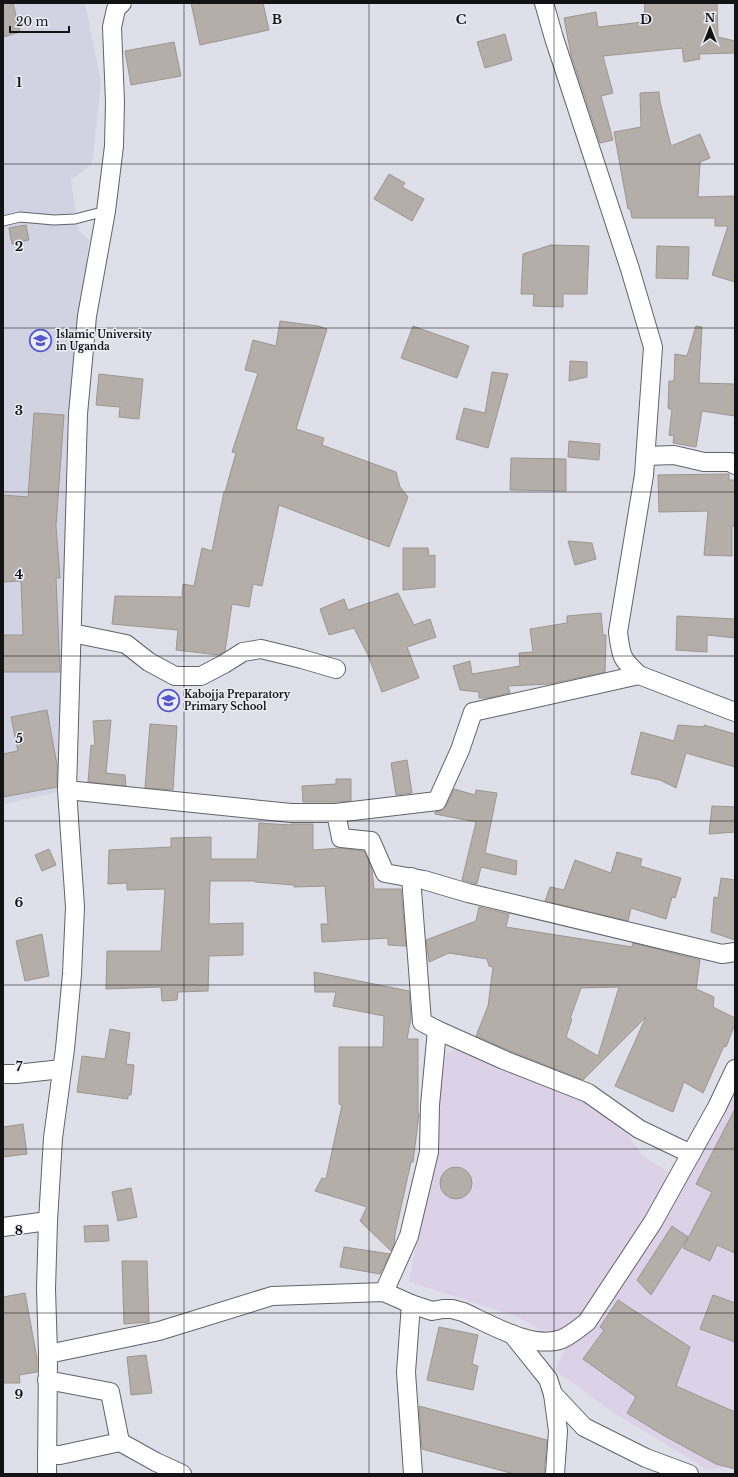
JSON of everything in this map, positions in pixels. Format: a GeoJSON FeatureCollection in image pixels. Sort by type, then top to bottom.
{"type":"FeatureCollection","features":[{"type":"Feature","properties":{"kind":"street"},"geometry":{"type":"LineString","coordinates":[[544,3],[554,38],[630,269],[653,347],[646,456],[618,632],[621,655],[628,665],[639,675],[735,712]]}},
{"type":"Feature","properties":{"kind":"street"},"geometry":{"type":"LineString","coordinates":[[46,1474],[48,1354],[46,1289],[48,1221],[53,1138],[72,974],[75,907],[67,790],[78,414],[87,316],[106,211],[114,146],[115,102],[112,27],[116,5]]}},
{"type":"Feature","properties":{"kind":"street"},"geometry":{"type":"LineString","coordinates":[[646,456],[674,455],[704,462],[730,462],[735,465]]}},
{"type":"Feature","properties":{"kind":"street"},"geometry":{"type":"LineString","coordinates":[[72,633],[126,644],[149,662],[175,676],[202,676],[243,652],[260,649],[336,669]]}},
{"type":"Feature","properties":{"kind":"street"},"geometry":{"type":"LineString","coordinates":[[67,790],[291,813],[336,813],[437,801],[460,750],[473,712],[639,675]]}},
{"type":"Feature","properties":{"kind":"street"},"geometry":{"type":"LineString","coordinates":[[336,813],[342,838],[372,841],[385,873],[424,880],[476,895],[722,954],[735,952]]}},
{"type":"Feature","properties":{"kind":"street"},"geometry":{"type":"LineString","coordinates":[[411,877],[422,1022],[504,1060],[588,1093],[639,1128],[691,1154]]}},
{"type":"Feature","properties":{"kind":"street"},"geometry":{"type":"LineString","coordinates":[[384,1292],[409,1236],[429,1152],[430,1104],[437,1030]]}},
{"type":"Feature","properties":{"kind":"street"},"geometry":{"type":"LineString","coordinates":[[3,1074],[62,1069]]}},
{"type":"Feature","properties":{"kind":"street"},"geometry":{"type":"LineString","coordinates":[[48,1354],[159,1331],[272,1296],[384,1292],[411,1304],[432,1311],[452,1309],[463,1312],[531,1340],[544,1342],[561,1339],[587,1322],[653,1222],[717,1107],[735,1069]]}},
{"type":"Feature","properties":{"kind":"street"},"geometry":{"type":"LineString","coordinates":[[3,1227],[48,1221]]}},
{"type":"Feature","properties":{"kind":"street"},"geometry":{"type":"LineString","coordinates":[[411,1304],[406,1372],[413,1474]]}},
{"type":"Feature","properties":{"kind":"street"},"geometry":{"type":"LineString","coordinates":[[511,1333],[548,1379],[553,1394],[558,1431],[555,1474]]}},
{"type":"Feature","properties":{"kind":"street"},"geometry":{"type":"LineString","coordinates":[[47,1380],[110,1392],[120,1442]]}},
{"type":"Feature","properties":{"kind":"street"},"geometry":{"type":"LineString","coordinates":[[553,1394],[584,1427],[646,1458],[689,1474]]}},
{"type":"Feature","properties":{"kind":"street"},"geometry":{"type":"LineString","coordinates":[[46,1455],[60,1454],[120,1442],[156,1462],[182,1474]]}},
{"type":"Feature","properties":{"kind":"lane"},"geometry":{"type":"LineString","coordinates":[[3,221],[20,217],[54,220],[75,219],[106,211]]}},
{"type":"Feature","properties":{"kind":"shaded area","name":"Islamic University in Uganda"},"geometry":{"type":"Polygon","coordinates":[[[85,3],[101,82],[92,164],[71,180],[79,231],[89,240],[68,440],[67,790],[3,804],[3,4],[85,3]]]}},
{"type":"Feature","properties":{"kind":"shaded area"},"geometry":{"type":"Polygon","coordinates":[[[459,1049],[591,1105],[629,1136],[642,1156],[675,1176],[735,1053],[735,1466],[708,1470],[614,1413],[555,1370],[568,1345],[516,1316],[409,1282],[437,1137],[441,1084],[446,1054],[459,1049]]]}},
{"type":"Feature","properties":{"kind":"building"},"geometry":{"type":"Polygon","coordinates":[[[3,3],[13,3],[20,32],[3,37],[3,3]]]}},
{"type":"Feature","properties":{"kind":"building"},"geometry":{"type":"Polygon","coordinates":[[[191,3],[263,3],[269,30],[200,45],[191,3]]]}},
{"type":"Feature","properties":{"kind":"building"},"geometry":{"type":"Polygon","coordinates":[[[645,3],[717,3],[718,37],[735,41],[735,53],[699,54],[700,59],[684,62],[682,48],[603,56],[613,93],[601,96],[613,140],[600,143],[571,55],[564,18],[596,12],[598,27],[644,22],[645,3]]]}},
{"type":"Feature","properties":{"kind":"building"},"geometry":{"type":"Polygon","coordinates":[[[505,34],[512,60],[485,68],[477,42],[505,34]]]}},
{"type":"Feature","properties":{"kind":"building"},"geometry":{"type":"Polygon","coordinates":[[[174,42],[181,76],[131,85],[125,51],[174,42]]]}},
{"type":"Feature","properties":{"kind":"building"},"geometry":{"type":"Polygon","coordinates":[[[659,92],[671,146],[700,134],[710,158],[700,162],[698,197],[735,196],[735,282],[712,275],[728,226],[715,226],[715,218],[632,218],[630,208],[628,209],[614,132],[641,127],[640,93],[659,92]]]}},
{"type":"Feature","properties":{"kind":"building"},"geometry":{"type":"Polygon","coordinates":[[[389,174],[405,183],[402,187],[424,199],[412,221],[374,199],[389,174]]]}},
{"type":"Feature","properties":{"kind":"building"},"geometry":{"type":"Polygon","coordinates":[[[26,225],[29,240],[12,244],[9,228],[26,225]]]}},
{"type":"Feature","properties":{"kind":"building"},"geometry":{"type":"Polygon","coordinates":[[[551,245],[589,246],[587,294],[563,294],[563,307],[533,306],[534,294],[521,294],[523,254],[551,245]]]}},
{"type":"Feature","properties":{"kind":"building"},"geometry":{"type":"Polygon","coordinates":[[[657,246],[689,247],[688,279],[656,278],[657,246]]]}},
{"type":"Feature","properties":{"kind":"building"},"geometry":{"type":"Polygon","coordinates":[[[280,321],[318,326],[327,329],[296,429],[324,438],[322,445],[396,472],[400,487],[408,497],[389,547],[279,505],[262,586],[253,584],[249,607],[232,604],[225,651],[219,655],[176,650],[178,630],[112,624],[115,596],[182,597],[183,584],[194,586],[202,548],[212,551],[224,492],[236,453],[232,452],[258,373],[245,370],[253,340],[276,346],[280,321]]]}},
{"type":"Feature","properties":{"kind":"building"},"geometry":{"type":"Polygon","coordinates":[[[413,326],[469,346],[457,378],[401,358],[413,326]]]}},
{"type":"Feature","properties":{"kind":"building"},"geometry":{"type":"Polygon","coordinates":[[[696,326],[702,327],[699,383],[735,384],[735,416],[702,411],[696,447],[673,443],[674,436],[669,435],[672,410],[668,408],[669,381],[674,381],[675,354],[687,356],[696,326]]]}},
{"type":"Feature","properties":{"kind":"building"},"geometry":{"type":"Polygon","coordinates":[[[570,361],[587,362],[587,377],[569,381],[570,361]]]}},
{"type":"Feature","properties":{"kind":"building"},"geometry":{"type":"Polygon","coordinates":[[[492,372],[508,374],[488,448],[456,439],[464,408],[485,413],[492,372]]]}},
{"type":"Feature","properties":{"kind":"building"},"geometry":{"type":"Polygon","coordinates":[[[99,374],[143,379],[139,419],[119,417],[120,407],[96,405],[99,374]]]}},
{"type":"Feature","properties":{"kind":"building"},"geometry":{"type":"Polygon","coordinates":[[[34,413],[64,415],[56,526],[60,578],[56,578],[60,672],[3,672],[3,635],[23,635],[21,581],[3,582],[3,495],[28,497],[34,413]]]}},
{"type":"Feature","properties":{"kind":"building"},"geometry":{"type":"Polygon","coordinates":[[[569,441],[600,444],[599,460],[568,457],[569,441]]]}},
{"type":"Feature","properties":{"kind":"building"},"geometry":{"type":"Polygon","coordinates":[[[511,458],[566,459],[566,491],[510,490],[511,458]]]}},
{"type":"Feature","properties":{"kind":"building"},"geometry":{"type":"Polygon","coordinates":[[[729,474],[729,480],[735,480],[735,526],[732,526],[732,556],[704,555],[708,511],[659,512],[658,475],[729,474]]]}},
{"type":"Feature","properties":{"kind":"building"},"geometry":{"type":"Polygon","coordinates":[[[568,541],[592,543],[596,559],[575,565],[568,541]]]}},
{"type":"Feature","properties":{"kind":"building"},"geometry":{"type":"Polygon","coordinates":[[[403,548],[428,548],[429,556],[435,555],[435,587],[403,590],[403,548]]]}},
{"type":"Feature","properties":{"kind":"building"},"geometry":{"type":"Polygon","coordinates":[[[398,593],[414,625],[430,619],[436,637],[407,647],[419,678],[382,692],[368,655],[354,628],[329,635],[320,609],[344,599],[348,610],[398,593]]]}},
{"type":"Feature","properties":{"kind":"building"},"geometry":{"type":"Polygon","coordinates":[[[601,613],[603,635],[606,635],[605,672],[549,684],[508,686],[510,693],[488,698],[479,698],[479,692],[460,690],[453,666],[470,661],[472,674],[520,666],[519,653],[533,652],[530,629],[567,623],[567,616],[601,613]]]}},
{"type":"Feature","properties":{"kind":"building"},"geometry":{"type":"Polygon","coordinates":[[[677,616],[735,619],[735,638],[707,635],[707,652],[676,650],[677,616]]]}},
{"type":"Feature","properties":{"kind":"building"},"geometry":{"type":"Polygon","coordinates":[[[47,710],[57,765],[57,787],[3,797],[3,754],[18,751],[11,717],[47,710]]]}},
{"type":"Feature","properties":{"kind":"building"},"geometry":{"type":"Polygon","coordinates":[[[111,720],[106,773],[125,775],[126,786],[88,782],[91,745],[95,746],[93,721],[111,720]]]}},
{"type":"Feature","properties":{"kind":"building"},"geometry":{"type":"Polygon","coordinates":[[[150,724],[177,726],[173,790],[145,788],[150,724]]]}},
{"type":"Feature","properties":{"kind":"building"},"geometry":{"type":"Polygon","coordinates":[[[678,725],[704,727],[704,725],[735,734],[735,767],[686,753],[676,788],[660,780],[631,774],[641,732],[674,741],[678,725]]]}},
{"type":"Feature","properties":{"kind":"building"},"geometry":{"type":"Polygon","coordinates":[[[407,760],[412,793],[396,795],[391,763],[407,760]]]}},
{"type":"Feature","properties":{"kind":"building"},"geometry":{"type":"Polygon","coordinates":[[[336,779],[351,779],[351,801],[303,802],[302,786],[336,784],[336,779]]]}},
{"type":"Feature","properties":{"kind":"building"},"geometry":{"type":"Polygon","coordinates":[[[454,789],[475,795],[476,790],[497,793],[485,853],[517,861],[516,875],[481,867],[477,884],[462,880],[476,822],[435,814],[435,812],[443,810],[454,789]]]}},
{"type":"Feature","properties":{"kind":"building"},"geometry":{"type":"Polygon","coordinates":[[[712,806],[735,807],[735,832],[709,834],[712,806]]]}},
{"type":"Feature","properties":{"kind":"building"},"geometry":{"type":"Polygon","coordinates":[[[259,823],[291,825],[313,824],[313,850],[340,848],[364,851],[372,869],[374,889],[401,889],[406,946],[388,945],[388,938],[322,942],[321,924],[328,924],[325,886],[294,887],[294,885],[255,881],[210,881],[209,924],[243,923],[243,955],[209,956],[208,991],[178,992],[177,1000],[162,1001],[161,987],[106,989],[107,951],[161,951],[165,889],[127,890],[127,883],[108,884],[109,850],[171,847],[171,838],[211,837],[211,859],[257,859],[259,823]]]}},
{"type":"Feature","properties":{"kind":"building"},"geometry":{"type":"Polygon","coordinates":[[[49,849],[56,865],[42,871],[35,855],[49,849]]]}},
{"type":"Feature","properties":{"kind":"building"},"geometry":{"type":"Polygon","coordinates":[[[617,852],[642,859],[640,866],[681,878],[675,898],[672,897],[666,919],[631,908],[628,921],[545,901],[550,887],[564,890],[575,860],[611,873],[617,852]]]}},
{"type":"Feature","properties":{"kind":"building"},"geometry":{"type":"Polygon","coordinates":[[[721,878],[735,880],[735,940],[711,932],[714,897],[718,898],[721,878]]]}},
{"type":"Feature","properties":{"kind":"building"},"geometry":{"type":"Polygon","coordinates":[[[479,907],[509,914],[506,927],[632,947],[633,943],[700,960],[696,989],[714,997],[713,1007],[735,1018],[735,1024],[726,1047],[724,1046],[703,1093],[684,1082],[673,1112],[615,1086],[646,1017],[583,1080],[476,1036],[488,1006],[493,967],[489,966],[487,959],[449,953],[429,962],[426,940],[476,921],[479,907]],[[619,987],[581,988],[570,1019],[572,1019],[566,1037],[598,1056],[619,987]]]}},
{"type":"Feature","properties":{"kind":"building"},"geometry":{"type":"Polygon","coordinates":[[[42,934],[49,976],[25,981],[16,941],[42,934]]]}},
{"type":"Feature","properties":{"kind":"building"},"geometry":{"type":"Polygon","coordinates":[[[314,972],[409,991],[411,1018],[407,1039],[418,1039],[419,1114],[413,1162],[411,1162],[395,1234],[394,1245],[391,1251],[360,1221],[367,1207],[315,1191],[322,1178],[326,1179],[342,1105],[339,1104],[339,1047],[383,1047],[384,1016],[333,1006],[336,992],[315,992],[314,972]]]}},
{"type":"Feature","properties":{"kind":"building"},"geometry":{"type":"Polygon","coordinates":[[[110,1029],[130,1033],[126,1064],[134,1065],[131,1095],[128,1095],[128,1099],[77,1092],[82,1056],[105,1059],[110,1029]]]}},
{"type":"Feature","properties":{"kind":"building"},"geometry":{"type":"Polygon","coordinates":[[[735,1109],[735,1253],[717,1245],[710,1261],[683,1248],[712,1192],[696,1184],[735,1109]]]}},
{"type":"Feature","properties":{"kind":"building"},"geometry":{"type":"Polygon","coordinates":[[[23,1124],[27,1154],[3,1157],[3,1127],[23,1124]]]}},
{"type":"Feature","properties":{"kind":"building"},"geometry":{"type":"Polygon","coordinates":[[[456,1167],[467,1172],[472,1183],[467,1194],[456,1199],[445,1194],[440,1183],[445,1172],[456,1167]]]}},
{"type":"Feature","properties":{"kind":"building"},"geometry":{"type":"Polygon","coordinates":[[[131,1188],[137,1217],[118,1221],[112,1192],[131,1188]]]}},
{"type":"Feature","properties":{"kind":"building"},"geometry":{"type":"Polygon","coordinates":[[[108,1225],[109,1241],[85,1242],[84,1226],[108,1225]]]}},
{"type":"Feature","properties":{"kind":"building"},"geometry":{"type":"Polygon","coordinates":[[[672,1226],[688,1237],[651,1295],[637,1280],[672,1226]]]}},
{"type":"Feature","properties":{"kind":"building"},"geometry":{"type":"Polygon","coordinates":[[[344,1247],[390,1254],[380,1274],[340,1267],[344,1247]]]}},
{"type":"Feature","properties":{"kind":"building"},"geometry":{"type":"Polygon","coordinates":[[[122,1261],[147,1261],[149,1322],[124,1324],[122,1261]]]}},
{"type":"Feature","properties":{"kind":"building"},"geometry":{"type":"Polygon","coordinates":[[[25,1293],[37,1358],[37,1372],[19,1375],[20,1383],[3,1383],[3,1297],[25,1293]]]}},
{"type":"Feature","properties":{"kind":"building"},"geometry":{"type":"Polygon","coordinates":[[[713,1295],[735,1303],[735,1342],[700,1329],[713,1295]]]}},
{"type":"Feature","properties":{"kind":"building"},"geometry":{"type":"Polygon","coordinates":[[[618,1300],[690,1347],[676,1386],[735,1412],[735,1469],[716,1464],[627,1413],[636,1397],[583,1359],[604,1330],[600,1327],[618,1300]]]}},
{"type":"Feature","properties":{"kind":"building"},"geometry":{"type":"Polygon","coordinates":[[[439,1327],[478,1335],[472,1364],[478,1366],[473,1390],[427,1380],[439,1327]]]}},
{"type":"Feature","properties":{"kind":"building"},"geometry":{"type":"Polygon","coordinates":[[[146,1355],[152,1393],[131,1395],[127,1357],[146,1355]]]}},
{"type":"Feature","properties":{"kind":"building"},"geometry":{"type":"Polygon","coordinates":[[[419,1406],[547,1440],[544,1474],[514,1474],[422,1449],[419,1406]]]}},
{"type":"Feature","properties":{"kind":"place","name":"Islamic University in Uganda"},"geometry":{"type":"Point","coordinates":[41,340]}},
{"type":"Feature","properties":{"kind":"place","name":"Kabojja Preparatory Primary School"},"geometry":{"type":"Point","coordinates":[169,700]}}]}
